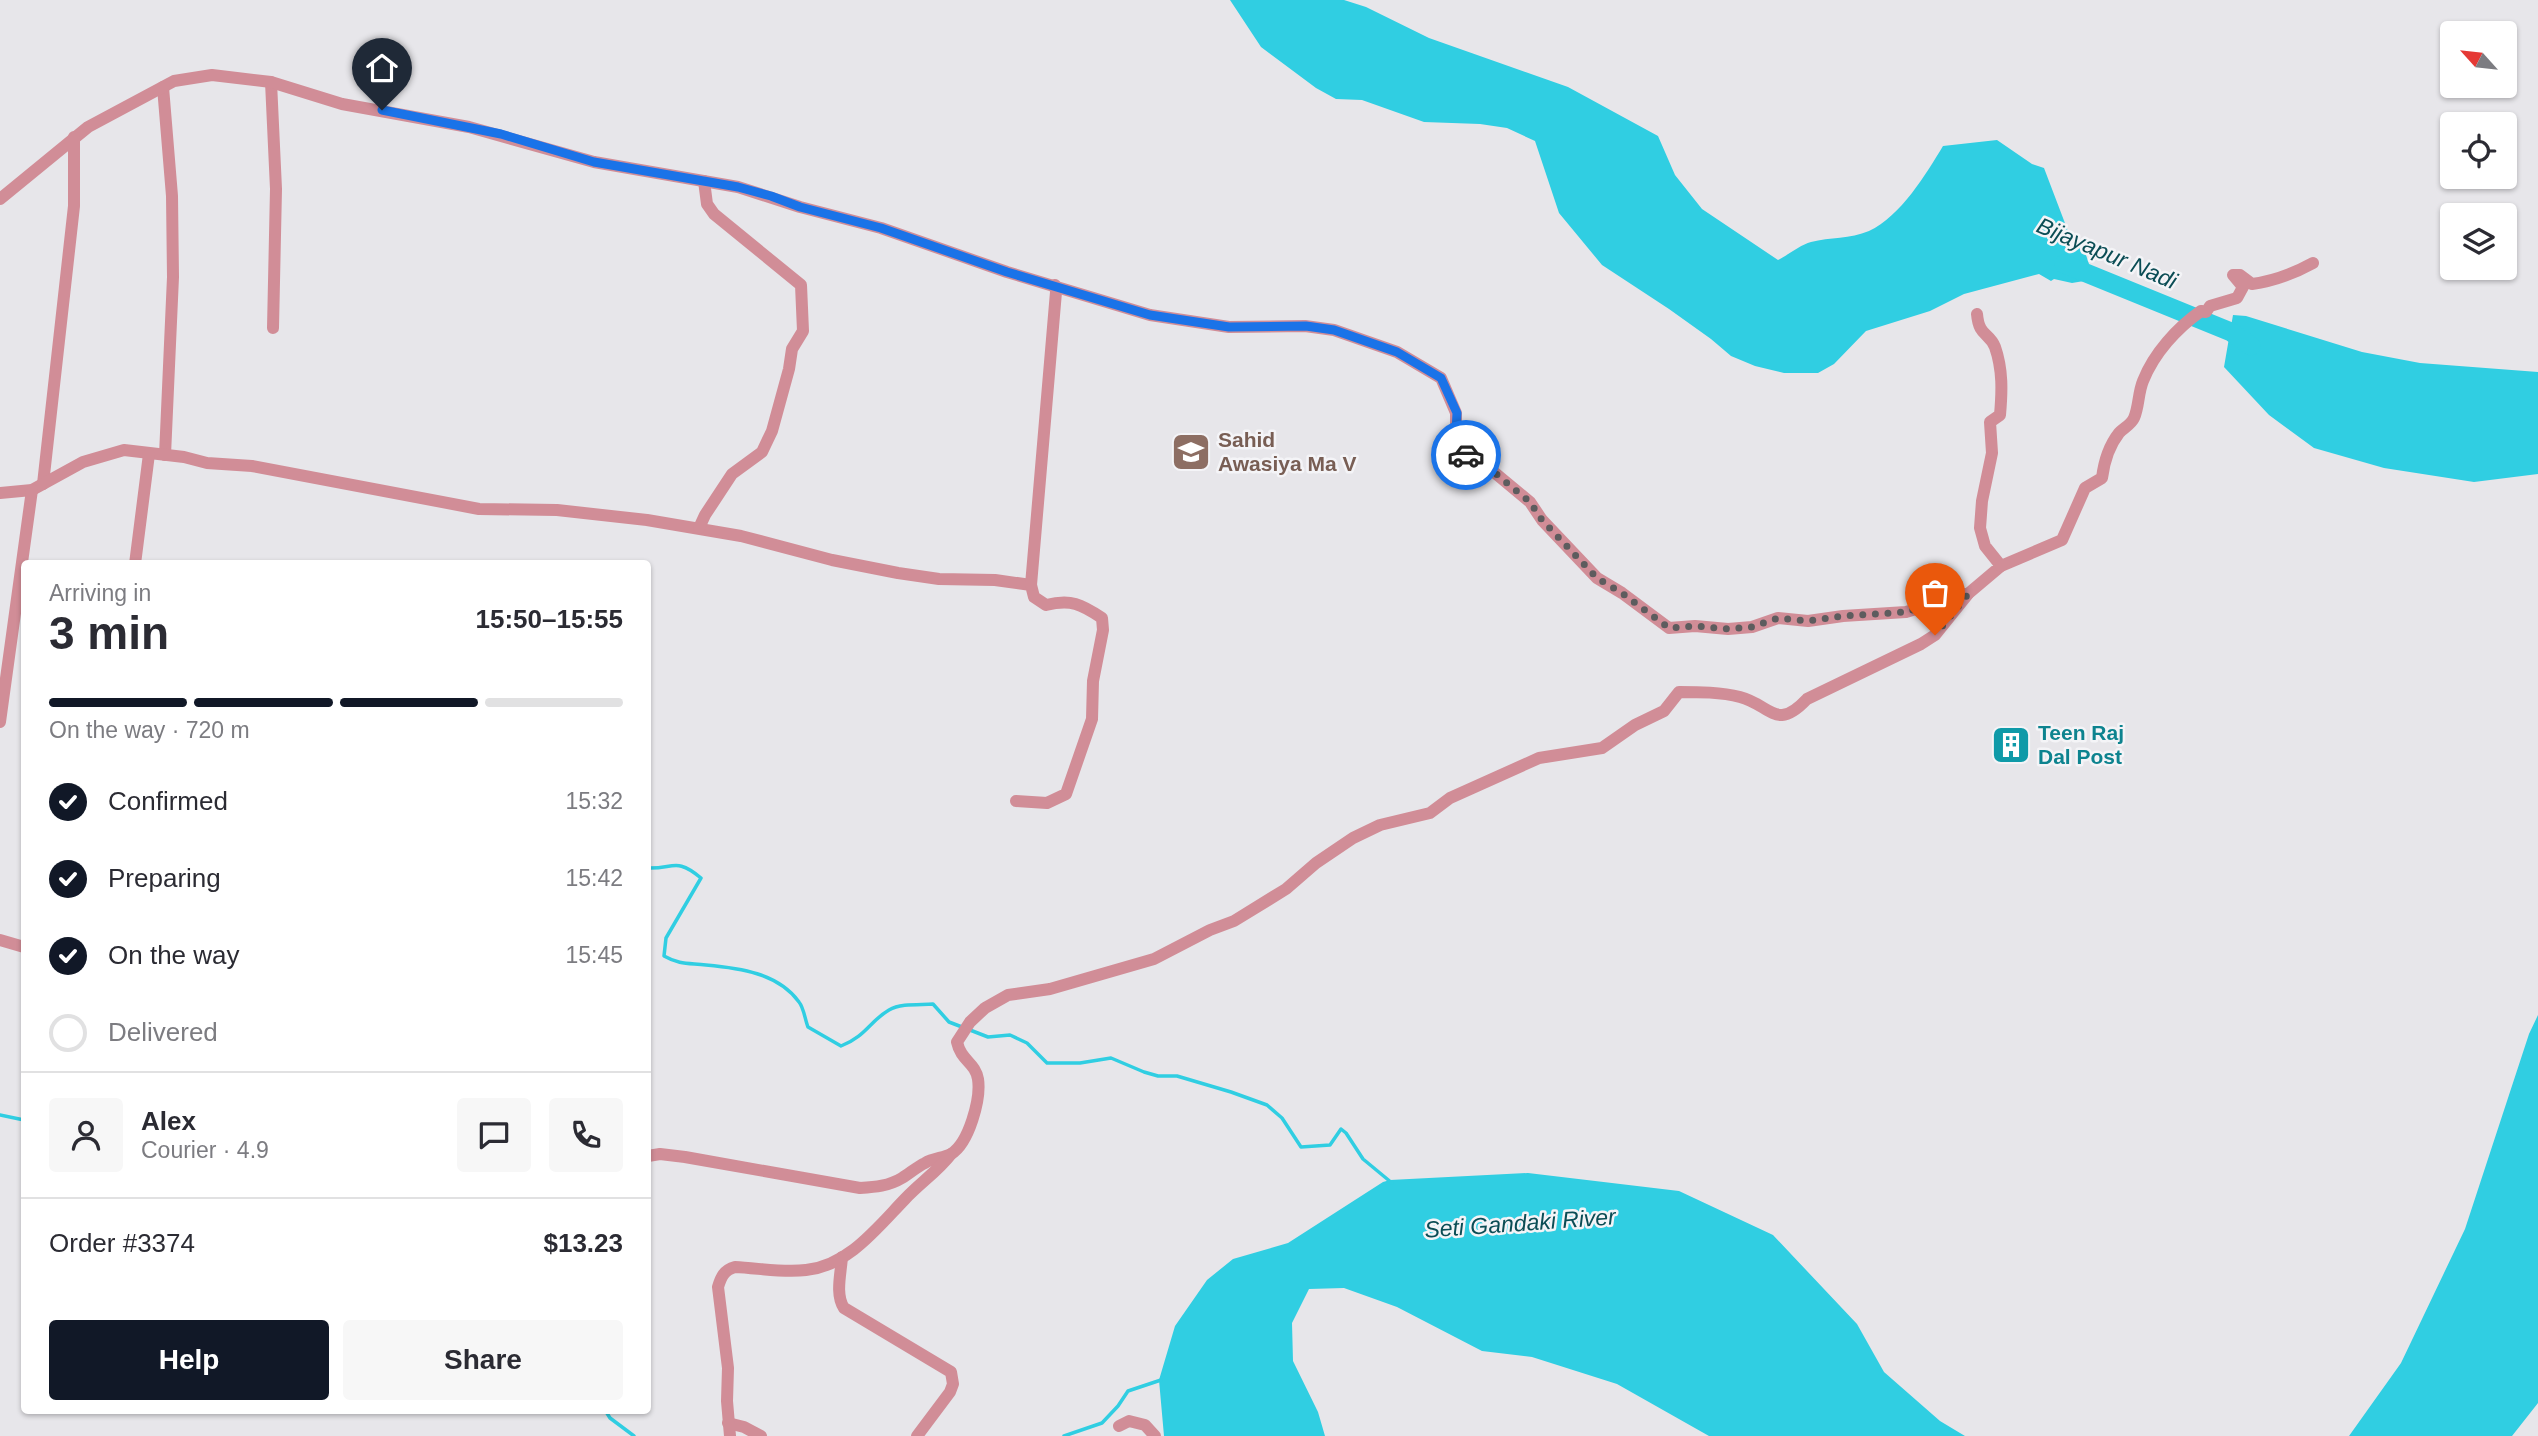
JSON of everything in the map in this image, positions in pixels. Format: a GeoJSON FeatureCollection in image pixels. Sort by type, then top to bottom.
{"type":"FeatureCollection","features":[{"type":"Feature","properties":{"kind":"street"},"geometry":{"type":"LineString","coordinates":[[0,199],[74,137],[174,81],[212,75],[271,82],[342,104],[501,134],[594,162],[738,187],[800,207],[881,228],[1007,272],[1150,315],[1229,327],[1306,326],[1334,330],[1397,352],[1441,378],[1457,413],[1456,432],[1460,449],[1472,461],[1483,463],[1530,502],[1542,520],[1597,578],[1669,628],[1695,626],[1728,629],[1752,627],[1778,618],[1808,621],[1906,612],[1969,593]]}},
{"type":"Feature","properties":{"kind":"street"},"geometry":{"type":"LineString","coordinates":[[271,82],[276,190],[273,328]]}},
{"type":"Feature","properties":{"kind":"street"},"geometry":{"type":"LineString","coordinates":[[163,87],[172,196],[173,276],[165,455]]}},
{"type":"Feature","properties":{"kind":"street"},"geometry":{"type":"LineString","coordinates":[[26,560],[74,206],[74,137]]}},
{"type":"Feature","properties":{"kind":"street"},"geometry":{"type":"LineString","coordinates":[[699,528],[705,514],[732,474],[762,452],[778,409],[792,349],[803,331],[804,309],[801,285],[714,214],[708,204],[704,181]]}},
{"type":"Feature","properties":{"kind":"street"},"geometry":{"type":"LineString","coordinates":[[761,1436],[744,1427],[729,1430],[728,1368],[718,1287],[722,1276],[727,1269],[735,1267],[805,1270],[828,1265],[886,1222],[906,1198],[941,1167],[969,1130],[979,1098],[977,1075],[972,1065],[960,1055],[957,1042],[970,1022],[994,1003],[1008,995],[1050,989],[1154,959],[1210,930],[1234,921],[1286,890],[1308,869],[1353,838],[1380,825],[1430,813],[1450,798],[1539,758],[1602,748],[1634,725],[1664,711],[1679,692],[1741,697],[1779,715],[1794,713],[1807,699],[1921,644],[1935,635],[1969,593],[2001,566],[2062,540],[2085,488],[2102,478],[2105,457],[2111,445],[2119,432],[2134,420],[2144,379],[2171,337],[2201,311],[2206,312],[2210,306],[2237,298],[2243,287],[2233,275],[2240,275],[2252,284],[2268,282],[2284,278],[2313,263]]}},
{"type":"Feature","properties":{"kind":"street"},"geometry":{"type":"LineString","coordinates":[[1016,801],[1047,803],[1066,794],[1092,719],[1093,681],[1103,630],[1102,618],[1087,608],[1065,601],[1046,605],[1034,597],[1031,585],[1055,285]]}},
{"type":"Feature","properties":{"kind":"street"},"geometry":{"type":"LineString","coordinates":[[1977,314],[1978,328],[1994,344],[2002,374],[2000,415],[1990,422],[1992,453],[1982,501],[1980,528],[1985,546],[2001,566]]}},
{"type":"Feature","properties":{"kind":"street"},"geometry":{"type":"LineString","coordinates":[[0,493],[37,487],[83,462],[124,450],[207,463],[264,468],[480,509],[557,510],[647,520],[741,536],[832,560],[898,573],[939,579],[995,580],[1031,585]]}},
{"type":"Feature","properties":{"kind":"street"},"geometry":{"type":"LineString","coordinates":[[136,560],[149,454]]}},
{"type":"Feature","properties":{"kind":"street"},"geometry":{"type":"LineString","coordinates":[[0,722],[21,589]]}},
{"type":"Feature","properties":{"kind":"street"},"geometry":{"type":"LineString","coordinates":[[0,940],[21,946]]}},
{"type":"Feature","properties":{"kind":"street"},"geometry":{"type":"LineString","coordinates":[[651,1156],[685,1157],[860,1188],[885,1186],[922,1164],[951,1154]]}},
{"type":"Feature","properties":{"kind":"street"},"geometry":{"type":"LineString","coordinates":[[842,1257],[839,1302],[844,1308],[951,1372],[953,1384],[950,1392],[917,1436]]}},
{"type":"Feature","properties":{"kind":"street"},"geometry":{"type":"LineString","coordinates":[[1119,1426],[1129,1421],[1145,1424],[1155,1436]]}},
{"type":"Feature","properties":{"kind":"water"},"geometry":{"type":"Polygon","coordinates":[[[1230,0],[1344,0],[1366,7],[1429,38],[1568,87],[1658,136],[1675,175],[1702,209],[1778,260],[1807,243],[1862,234],[1881,224],[1912,193],[1943,146],[1997,140],[2032,164],[2044,168],[2071,239],[2086,255],[2089,264],[2084,281],[2051,281],[2039,274],[1964,294],[1930,311],[1866,331],[1834,364],[1818,373],[1784,373],[1755,366],[1731,356],[1669,309],[1602,265],[1559,213],[1535,141],[1507,128],[1424,122],[1362,100],[1336,99],[1316,88],[1261,47],[1230,0]]]}},
{"type":"Feature","properties":{"kind":"water"},"geometry":{"type":"Polygon","coordinates":[[[2233,315],[2246,316],[2362,352],[2420,363],[2538,372],[2538,474],[2474,482],[2384,468],[2314,448],[2269,415],[2224,367],[2233,315]]]}},
{"type":"Feature","properties":{"kind":"water"},"geometry":{"type":"Polygon","coordinates":[[[2538,1015],[2538,1403],[2512,1436],[2349,1436],[2401,1363],[2465,1229],[2529,1034],[2538,1015]]]}},
{"type":"Feature","properties":{"kind":"water","name":"Seti Gandaki River"},"geometry":{"type":"Polygon","coordinates":[[[1528,1173],[1679,1191],[1773,1235],[1857,1324],[1884,1372],[1940,1421],[1965,1436],[1709,1436],[1617,1384],[1532,1357],[1482,1351],[1397,1307],[1344,1288],[1309,1289],[1292,1323],[1293,1361],[1318,1412],[1325,1436],[1164,1436],[1159,1380],[1175,1326],[1207,1280],[1233,1259],[1288,1243],[1383,1182],[1528,1173]]]}},
{"type":"Feature","properties":{"kind":"waterway","name":"Bijayapur Nadi"},"geometry":{"type":"LineString","coordinates":[[2064,264],[2231,332],[2251,346]]}},
{"type":"Feature","properties":{"kind":"waterway"},"geometry":{"type":"LineString","coordinates":[[651,868],[680,866],[701,878],[666,938],[664,956],[680,962],[732,968],[769,978],[780,984],[799,1002],[808,1027],[841,1046],[856,1038],[889,1010],[905,1005],[933,1004],[949,1022],[962,1027]]}},
{"type":"Feature","properties":{"kind":"waterway"},"geometry":{"type":"LineString","coordinates":[[970,1030],[988,1037],[1010,1035],[1027,1043],[1047,1063],[1080,1063],[1111,1058],[1158,1076],[1177,1076],[1231,1092],[1267,1105],[1282,1118],[1301,1147],[1330,1145],[1341,1129],[1363,1159],[1392,1183]]}},
{"type":"Feature","properties":{"kind":"waterway"},"geometry":{"type":"LineString","coordinates":[[0,1115],[21,1119]]}},
{"type":"Feature","properties":{"kind":"waterway"},"geometry":{"type":"LineString","coordinates":[[1064,1436],[1102,1423],[1128,1391],[1161,1380]]}},
{"type":"Feature","properties":{"kind":"waterway"},"geometry":{"type":"LineString","coordinates":[[608,1414],[634,1436]]}},
{"type":"Feature","properties":{"kind":"way so far"},"geometry":{"type":"LineString","coordinates":[[1466,455],[1472,461],[1483,463],[1530,502],[1542,520],[1597,578],[1669,628],[1695,626],[1728,629],[1752,627],[1778,618],[1808,621],[1906,612],[1969,593],[1935,635]]}},
{"type":"Feature","properties":{"kind":"place","name":"Sahid Awasiya Ma V"},"geometry":{"type":"Point","coordinates":[1191,452]}},
{"type":"Feature","properties":{"kind":"place","name":"Teen Raj Dal Post"},"geometry":{"type":"Point","coordinates":[2011,745]}},
{"type":"Feature","properties":{"kind":"route"},"geometry":{"type":"LineString","coordinates":[[382,110],[501,134],[594,162],[738,187],[800,207],[881,228],[1007,272],[1150,315],[1229,327],[1306,326],[1334,330],[1369,341],[1397,352],[1441,378],[1457,413],[1456,432],[1460,449],[1466,455]]}}]}
